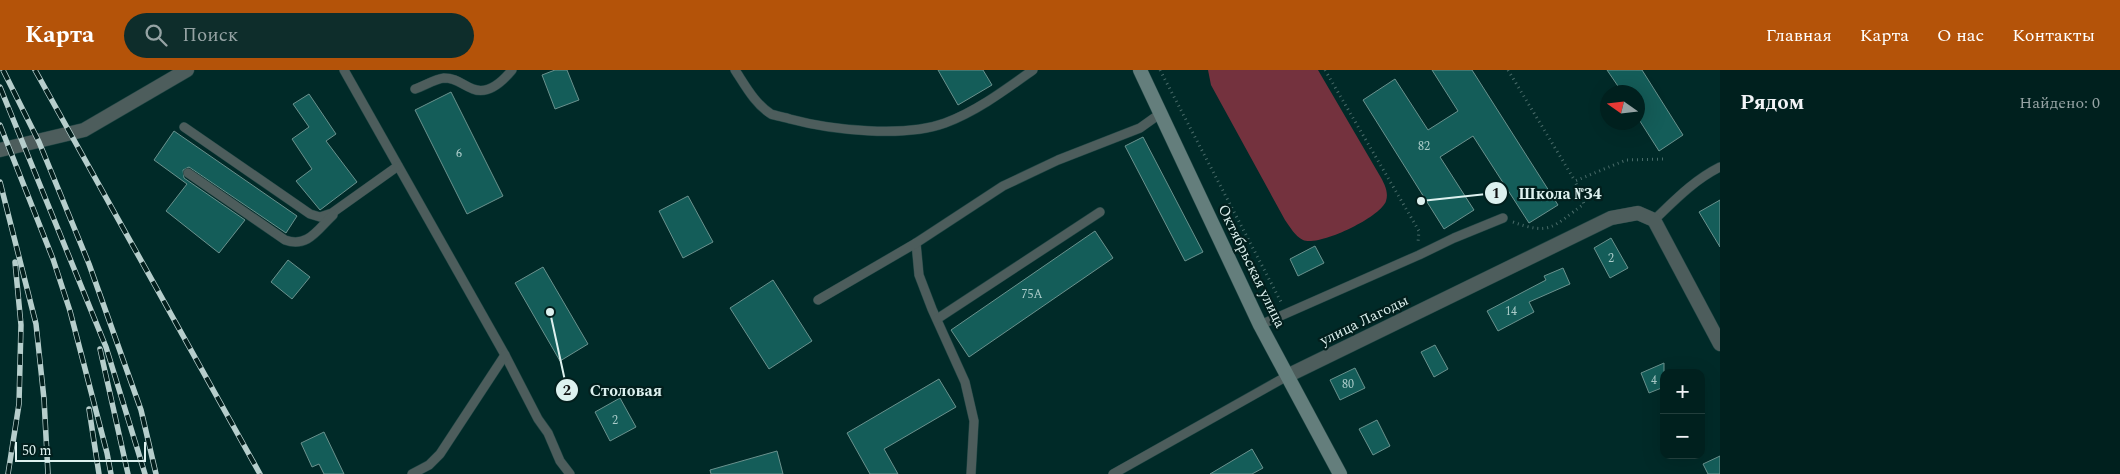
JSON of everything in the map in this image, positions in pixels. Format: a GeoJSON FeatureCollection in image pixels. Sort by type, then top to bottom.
{"type":"FeatureCollection","features":[{"type":"Feature","properties":{"kind":"main road","name":"Октябрьская улица"},"geometry":{"type":"LineString","coordinates":[[1140,70],[1258,320],[1289,375],[1340,474]]}},
{"type":"Feature","properties":{"kind":"street"},"geometry":{"type":"LineString","coordinates":[[0,150],[84,130],[187,70]]}},
{"type":"Feature","properties":{"kind":"street","name":"улица Лагоды"},"geometry":{"type":"LineString","coordinates":[[1289,375],[1611,218],[1638,213],[1654,220]]}},
{"type":"Feature","properties":{"kind":"street"},"geometry":{"type":"LineString","coordinates":[[1654,220],[1720,344]]}},
{"type":"Feature","properties":{"kind":"lane"},"geometry":{"type":"LineString","coordinates":[[344,70],[505,355],[538,419],[548,433],[560,461],[570,474]]}},
{"type":"Feature","properties":{"kind":"lane"},"geometry":{"type":"LineString","coordinates":[[415,89],[443,78],[457,80],[474,90],[490,90],[512,70]]}},
{"type":"Feature","properties":{"kind":"lane"},"geometry":{"type":"LineString","coordinates":[[735,70],[751,95],[771,114],[832,128],[910,130],[944,124],[992,99],[1033,70]]}},
{"type":"Feature","properties":{"kind":"lane"},"geometry":{"type":"LineString","coordinates":[[818,300],[916,243],[1003,186],[1058,160],[1140,128],[1161,113]]}},
{"type":"Feature","properties":{"kind":"lane"},"geometry":{"type":"LineString","coordinates":[[184,127],[310,214],[320,217],[332,214],[398,166]]}},
{"type":"Feature","properties":{"kind":"lane"},"geometry":{"type":"LineString","coordinates":[[1654,220],[1684,190],[1720,167]]}},
{"type":"Feature","properties":{"kind":"lane"},"geometry":{"type":"LineString","coordinates":[[188,173],[285,240],[296,244],[308,240],[338,209]]}},
{"type":"Feature","properties":{"kind":"lane"},"geometry":{"type":"LineString","coordinates":[[937,319],[1100,212]]}},
{"type":"Feature","properties":{"kind":"lane"},"geometry":{"type":"LineString","coordinates":[[1258,320],[1419,255],[1503,218]]}},
{"type":"Feature","properties":{"kind":"lane"},"geometry":{"type":"LineString","coordinates":[[916,243],[919,275],[965,382],[974,421],[971,474]]}},
{"type":"Feature","properties":{"kind":"lane"},"geometry":{"type":"LineString","coordinates":[[412,474],[429,465],[440,454],[505,355]]}},
{"type":"Feature","properties":{"kind":"lane","name":"улица Лагоды"},"geometry":{"type":"LineString","coordinates":[[1113,474],[1289,375]]}},
{"type":"Feature","properties":{"kind":"path"},"geometry":{"type":"LineString","coordinates":[[1160,70],[1282,302],[1258,320]]}},
{"type":"Feature","properties":{"kind":"path"},"geometry":{"type":"LineString","coordinates":[[1325,70],[1419,231],[1419,239],[1416,246]]}},
{"type":"Feature","properties":{"kind":"path"},"geometry":{"type":"LineString","coordinates":[[1503,218],[1533,229],[1548,229],[1584,204],[1575,181],[1508,70]]}},
{"type":"Feature","properties":{"kind":"path"},"geometry":{"type":"LineString","coordinates":[[1575,181],[1626,160],[1664,158]]}},
{"type":"Feature","properties":{"kind":"shaded area"},"geometry":{"type":"Polygon","coordinates":[[[1208,70],[1318,70],[1380,176],[1387,198],[1382,208],[1362,222],[1335,235],[1311,241],[1300,238],[1285,220],[1211,85],[1208,70]]]}},
{"type":"Feature","properties":{"kind":"building"},"geometry":{"type":"Polygon","coordinates":[[[555,70],[567,70],[579,100],[555,109],[542,75],[555,70]]]}},
{"type":"Feature","properties":{"kind":"building"},"geometry":{"type":"Polygon","coordinates":[[[938,70],[983,70],[992,85],[958,105],[938,70]]]}},
{"type":"Feature","properties":{"kind":"building"},"geometry":{"type":"Polygon","coordinates":[[[1432,70],[1472,70],[1558,205],[1529,223],[1473,136],[1440,157],[1474,210],[1444,229],[1363,100],[1395,79],[1428,130],[1458,111],[1432,70]]]}},
{"type":"Feature","properties":{"kind":"building"},"geometry":{"type":"Polygon","coordinates":[[[1607,70],[1642,70],[1683,135],[1659,151],[1645,129],[1645,85],[1617,85],[1607,70]]]}},
{"type":"Feature","properties":{"kind":"building"},"geometry":{"type":"Polygon","coordinates":[[[451,92],[503,196],[467,214],[415,110],[451,92]]]}},
{"type":"Feature","properties":{"kind":"building"},"geometry":{"type":"Polygon","coordinates":[[[309,94],[336,134],[326,141],[357,182],[320,210],[296,181],[312,169],[292,139],[309,127],[293,104],[309,94]]]}},
{"type":"Feature","properties":{"kind":"building"},"geometry":{"type":"Polygon","coordinates":[[[174,131],[297,216],[286,233],[189,167],[183,170],[184,178],[245,220],[219,253],[166,211],[187,184],[154,160],[174,131]]]}},
{"type":"Feature","properties":{"kind":"building"},"geometry":{"type":"Polygon","coordinates":[[[1143,137],[1203,252],[1185,261],[1125,146],[1143,137]]]}},
{"type":"Feature","properties":{"kind":"building"},"geometry":{"type":"Polygon","coordinates":[[[688,196],[713,242],[683,258],[659,211],[688,196]]]}},
{"type":"Feature","properties":{"kind":"building"},"geometry":{"type":"Polygon","coordinates":[[[1720,200],[1720,247],[1699,212],[1720,200]]]}},
{"type":"Feature","properties":{"kind":"building"},"geometry":{"type":"Polygon","coordinates":[[[1095,231],[1113,258],[969,357],[951,330],[1095,231]]]}},
{"type":"Feature","properties":{"kind":"building"},"geometry":{"type":"Polygon","coordinates":[[[1611,238],[1628,268],[1610,278],[1594,248],[1611,238]]]}},
{"type":"Feature","properties":{"kind":"building"},"geometry":{"type":"Polygon","coordinates":[[[1315,246],[1324,263],[1298,276],[1290,259],[1315,246]]]}},
{"type":"Feature","properties":{"kind":"building"},"geometry":{"type":"Polygon","coordinates":[[[288,260],[310,277],[292,299],[271,282],[288,260]]]}},
{"type":"Feature","properties":{"kind":"building"},"geometry":{"type":"Polygon","coordinates":[[[543,267],[588,344],[560,361],[515,283],[543,267]]]}},
{"type":"Feature","properties":{"kind":"building"},"geometry":{"type":"Polygon","coordinates":[[[1563,268],[1570,284],[1529,302],[1534,312],[1498,331],[1487,311],[1546,280],[1544,276],[1563,268]]]}},
{"type":"Feature","properties":{"kind":"building"},"geometry":{"type":"Polygon","coordinates":[[[773,280],[812,341],[769,369],[730,308],[773,280]]]}},
{"type":"Feature","properties":{"kind":"building"},"geometry":{"type":"Polygon","coordinates":[[[1435,345],[1448,369],[1434,377],[1421,352],[1435,345]]]}},
{"type":"Feature","properties":{"kind":"building"},"geometry":{"type":"Polygon","coordinates":[[[1664,363],[1664,369],[1660,369],[1660,389],[1649,393],[1641,373],[1664,363]]]}},
{"type":"Feature","properties":{"kind":"building"},"geometry":{"type":"Polygon","coordinates":[[[1355,368],[1365,388],[1340,400],[1330,380],[1355,368]]]}},
{"type":"Feature","properties":{"kind":"building"},"geometry":{"type":"Polygon","coordinates":[[[939,379],[956,407],[884,449],[898,474],[870,474],[847,433],[939,379]]]}},
{"type":"Feature","properties":{"kind":"building"},"geometry":{"type":"Polygon","coordinates":[[[620,398],[636,427],[610,441],[595,412],[620,398]]]}},
{"type":"Feature","properties":{"kind":"building"},"geometry":{"type":"Polygon","coordinates":[[[1377,420],[1390,446],[1373,455],[1359,429],[1377,420]]]}},
{"type":"Feature","properties":{"kind":"building"},"geometry":{"type":"Polygon","coordinates":[[[324,432],[344,474],[324,474],[319,464],[312,467],[301,443],[324,432]]]}},
{"type":"Feature","properties":{"kind":"building"},"geometry":{"type":"Polygon","coordinates":[[[1252,449],[1263,468],[1252,474],[1210,474],[1252,449]]]}},
{"type":"Feature","properties":{"kind":"building"},"geometry":{"type":"Polygon","coordinates":[[[777,451],[783,474],[711,474],[710,470],[777,451]]]}},
{"type":"Feature","properties":{"kind":"building"},"geometry":{"type":"Polygon","coordinates":[[[1720,456],[1720,474],[1708,474],[1703,464],[1720,456]]]}},
{"type":"Feature","properties":{"kind":"railway"},"geometry":{"type":"LineString","coordinates":[[3,70],[39,142],[89,264],[141,410],[156,474]]}},
{"type":"Feature","properties":{"kind":"railway"},"geometry":{"type":"LineString","coordinates":[[35,70],[260,474]]}},
{"type":"Feature","properties":{"kind":"railway"},"geometry":{"type":"LineString","coordinates":[[0,87],[106,347],[145,474]]}},
{"type":"Feature","properties":{"kind":"railway"},"geometry":{"type":"LineString","coordinates":[[0,125],[53,259],[70,311],[111,474]]}},
{"type":"Feature","properties":{"kind":"railway"},"geometry":{"type":"LineString","coordinates":[[0,182],[36,324],[44,399],[48,474]]}},
{"type":"Feature","properties":{"kind":"railway"},"geometry":{"type":"LineString","coordinates":[[8,474],[19,404],[21,325],[15,262]]}},
{"type":"Feature","properties":{"kind":"railway"},"geometry":{"type":"LineString","coordinates":[[100,349],[128,474]]}},
{"type":"Feature","properties":{"kind":"railway"},"geometry":{"type":"LineString","coordinates":[[89,409],[99,474]]}},
{"type":"Feature","properties":{"kind":"place","name":"Школа №34"},"geometry":{"type":"Point","coordinates":[1421,201]}},
{"type":"Feature","properties":{"kind":"place","name":"Столовая"},"geometry":{"type":"Point","coordinates":[550,312]}}]}
